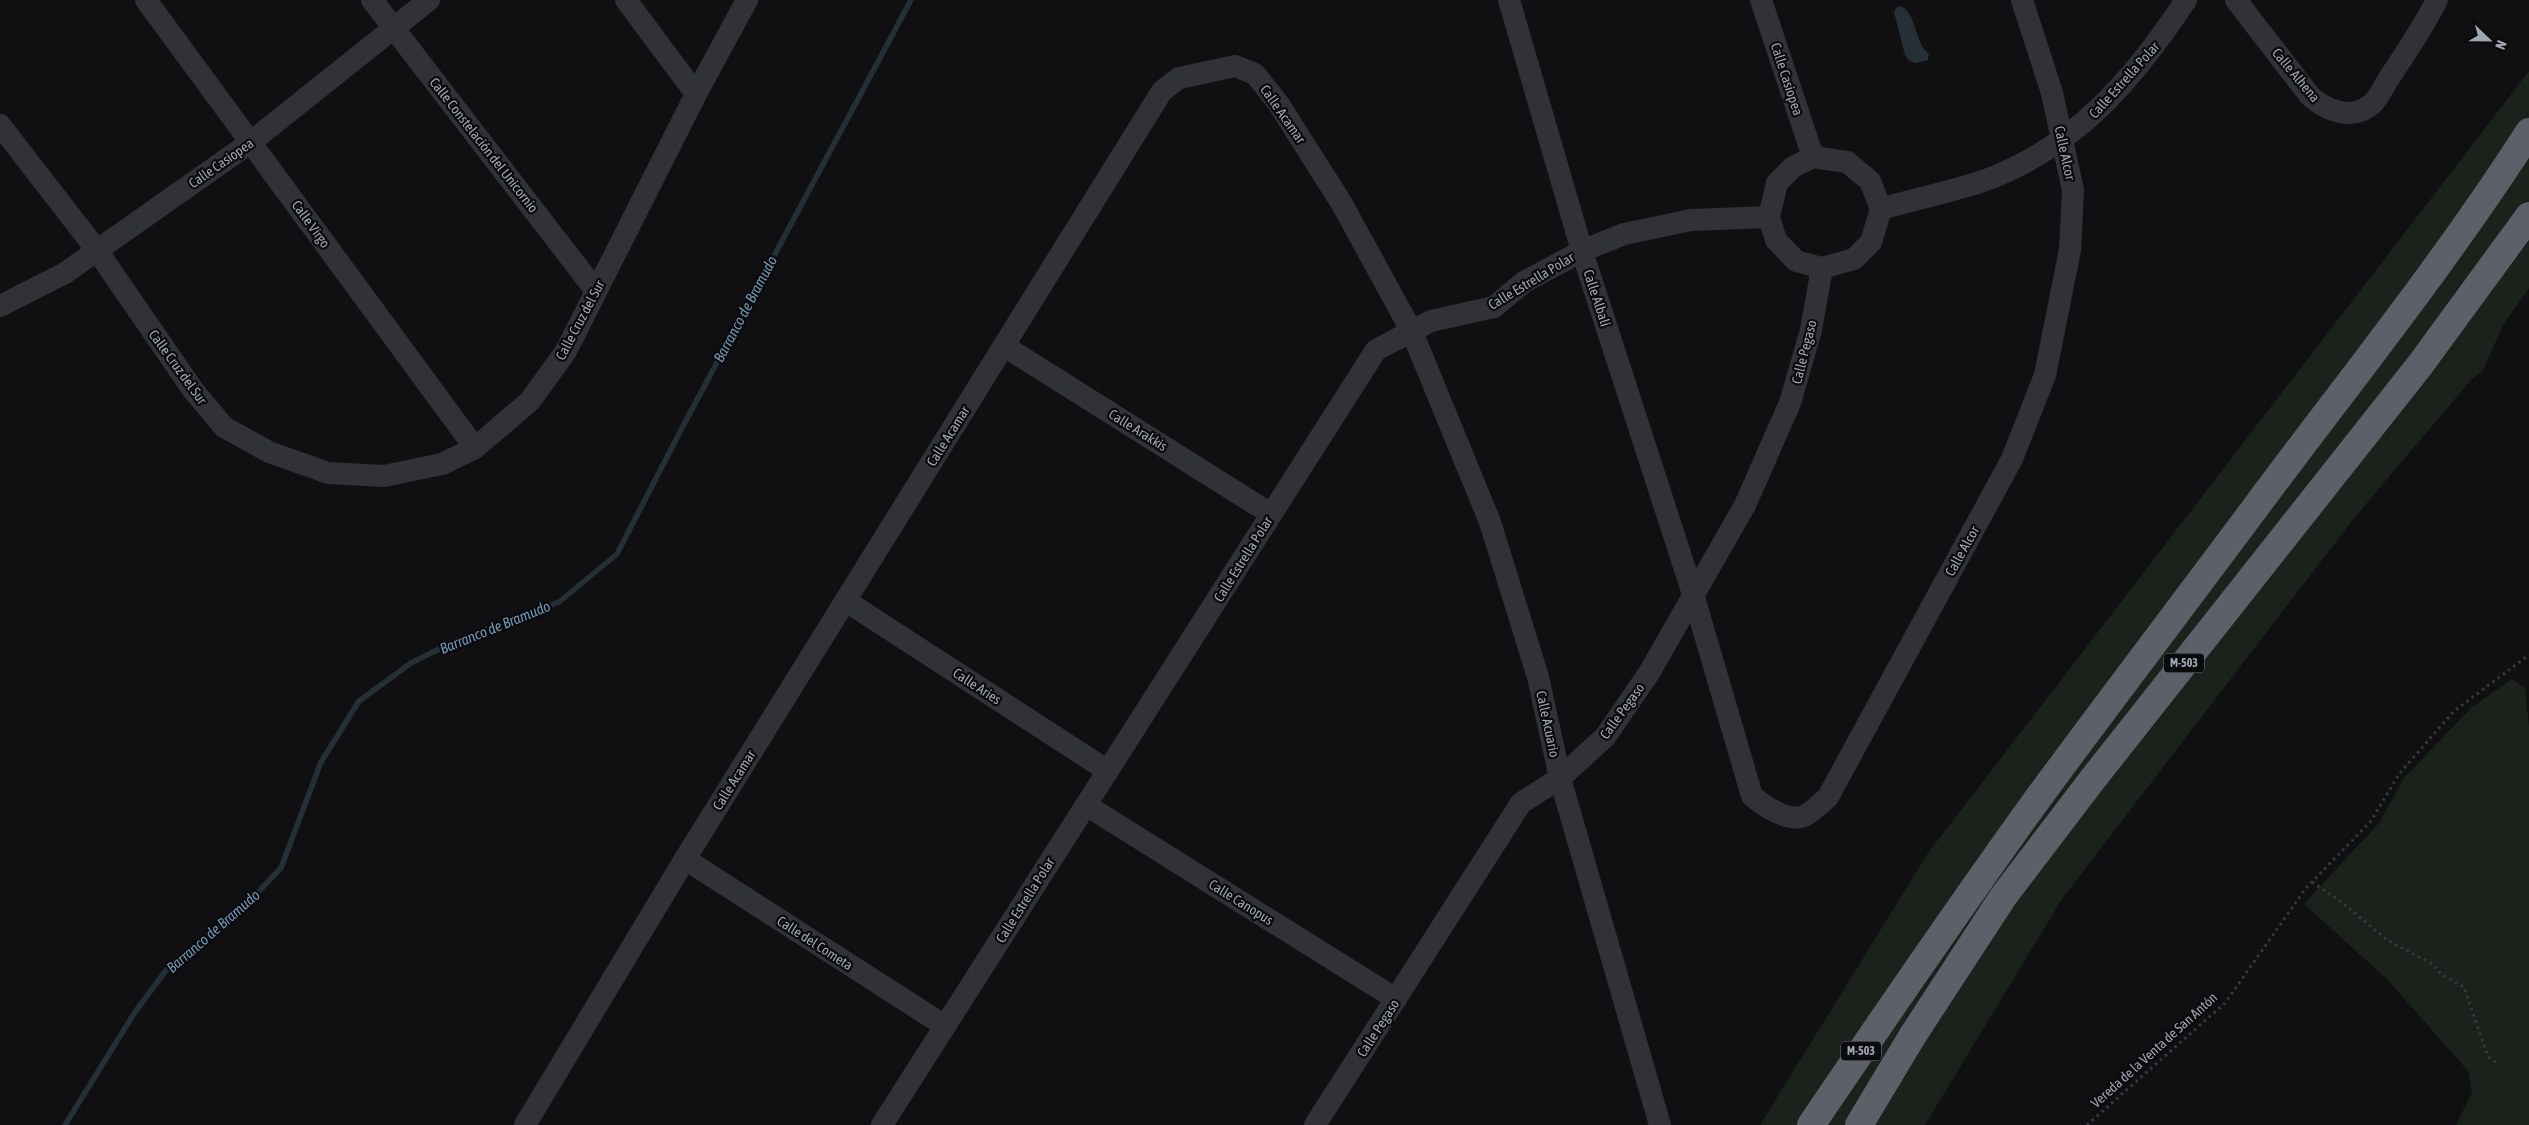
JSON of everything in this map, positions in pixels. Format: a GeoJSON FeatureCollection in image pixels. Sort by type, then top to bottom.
{"type":"FeatureCollection","features":[{"type":"Feature","properties":{"kind":"highway","name":"M-503"},"geometry":{"type":"LineString","coordinates":[[1811,1125],[1912,977],[2043,793],[2485,201],[2529,132]]}},
{"type":"Feature","properties":{"kind":"highway","name":"M-503"},"geometry":{"type":"LineString","coordinates":[[1859,1125],[1912,1035],[2003,897],[2092,780],[2420,365],[2529,216]]}},
{"type":"Feature","properties":{"kind":"highway","name":"M-503"},"geometry":{"type":"LineString","coordinates":[[1823,1125],[1912,977]]}},
{"type":"Feature","properties":{"kind":"street","name":"Calle Virgo"},"geometry":{"type":"LineString","coordinates":[[146,0],[475,448]]}},
{"type":"Feature","properties":{"kind":"street","name":"Calle Constelación del Unicornio"},"geometry":{"type":"LineString","coordinates":[[372,0],[596,290]]}},
{"type":"Feature","properties":{"kind":"street","name":"Calle Casiopea"},"geometry":{"type":"LineString","coordinates":[[0,306],[64,273],[251,142],[429,0]]}},
{"type":"Feature","properties":{"kind":"street"},"geometry":{"type":"LineString","coordinates":[[626,0],[696,94]]}},
{"type":"Feature","properties":{"kind":"street","name":"Calle Cruz del Sur"},"geometry":{"type":"LineString","coordinates":[[0,125],[96,249],[192,390],[224,427],[269,452],[328,473],[384,476],[442,464],[475,448],[530,401],[566,351],[696,94],[747,0]]}},
{"type":"Feature","properties":{"kind":"street","name":"Calle Albalí"},"geometry":{"type":"LineString","coordinates":[[1509,0],[1582,251],[1694,594]]}},
{"type":"Feature","properties":{"kind":"street","name":"Calle Casiopea"},"geometry":{"type":"LineString","coordinates":[[1761,0],[1813,158]]}},
{"type":"Feature","properties":{"kind":"street","name":"Calle Alcor"},"geometry":{"type":"LineString","coordinates":[[1694,594],[1752,796],[1765,806],[1790,817],[1805,816],[1828,797],[2012,459],[2045,375],[2070,250],[2073,190],[2052,93],[2022,0]]}},
{"type":"Feature","properties":{"kind":"street","name":"Calle Estrella Polar"},"geometry":{"type":"LineString","coordinates":[[1881,209],[1983,181],[2032,159],[2062,141],[2096,113],[2160,39],[2186,0]]}},
{"type":"Feature","properties":{"kind":"street","name":"Calle Alhena"},"geometry":{"type":"LineString","coordinates":[[2236,0],[2310,96],[2322,106],[2338,113],[2353,112],[2372,104],[2425,23],[2437,0]]}},
{"type":"Feature","properties":{"kind":"street","name":"Calle Acamar"},"geometry":{"type":"LineString","coordinates":[[525,1125],[685,859],[1162,91],[1178,78],[1235,66],[1254,74],[1278,103],[1342,204],[1412,332]]}},
{"type":"Feature","properties":{"kind":"street"},"geometry":{"type":"LineString","coordinates":[[1813,158],[1847,162],[1870,181],[1881,209],[1871,242],[1854,259],[1822,268],[1796,261],[1776,240],[1769,217],[1777,183],[1792,167],[1813,158]]}},
{"type":"Feature","properties":{"kind":"street","name":"Calle Estrella Polar"},"geometry":{"type":"LineString","coordinates":[[882,1125],[1376,350],[1431,321],[1494,307],[1524,282],[1582,251],[1624,234],[1691,220],[1769,217]]}},
{"type":"Feature","properties":{"kind":"street","name":"Calle Pegaso"},"geometry":{"type":"LineString","coordinates":[[1315,1125],[1521,803],[1560,778],[1605,737],[1649,673],[1745,505],[1790,403],[1811,330],[1822,268]]}},
{"type":"Feature","properties":{"kind":"street","name":"Calle Acuario"},"geometry":{"type":"LineString","coordinates":[[1412,332],[1490,522],[1538,677],[1560,778],[1660,1125]]}},
{"type":"Feature","properties":{"kind":"street","name":"Calle Arakkis"},"geometry":{"type":"LineString","coordinates":[[1004,346],[1271,514]]}},
{"type":"Feature","properties":{"kind":"street","name":"Calle Aries"},"geometry":{"type":"LineString","coordinates":[[846,601],[1108,771]]}},
{"type":"Feature","properties":{"kind":"street","name":"Calle Canopus"},"geometry":{"type":"LineString","coordinates":[[1086,805],[1396,999]]}},
{"type":"Feature","properties":{"kind":"street","name":"Calle del Cometa"},"geometry":{"type":"LineString","coordinates":[[685,859],[945,1026]]}},
{"type":"Feature","properties":{"kind":"path","name":"Vereda de la Venta de San Antón"},"geometry":{"type":"LineString","coordinates":[[2087,1125],[2224,1003],[2312,882],[2371,821],[2399,774],[2454,712],[2529,655]]}},
{"type":"Feature","properties":{"kind":"path"},"geometry":{"type":"LineString","coordinates":[[2312,882],[2344,904],[2387,940],[2432,964],[2441,974],[2464,987],[2488,1057],[2497,1063]]}},
{"type":"Feature","properties":{"kind":"shaded area"},"geometry":{"type":"Polygon","coordinates":[[[1901,6],[1910,15],[1921,43],[1929,54],[1928,60],[1917,63],[1909,61],[1905,55],[1894,12],[1896,8],[1901,6]]]}},
{"type":"Feature","properties":{"kind":"shaded area"},"geometry":{"type":"Polygon","coordinates":[[[2529,71],[2529,288],[2503,325],[2483,370],[2471,380],[2355,517],[2062,899],[1925,1125],[1760,1125],[1928,853],[2529,71]]]}},
{"type":"Feature","properties":{"kind":"shaded area"},"geometry":{"type":"Polygon","coordinates":[[[2512,679],[2525,688],[2529,727],[2529,1125],[2456,1125],[2472,1093],[2468,1071],[2388,980],[2304,904],[2379,823],[2404,778],[2472,707],[2512,679]]]}},
{"type":"Feature","properties":{"kind":"waterway","name":"Barranco de Bramudo"},"geometry":{"type":"LineString","coordinates":[[65,1125],[135,1012],[167,969],[245,906],[281,868],[321,762],[359,701],[411,663],[455,641],[559,602],[617,554],[683,426],[911,0]]}}]}
